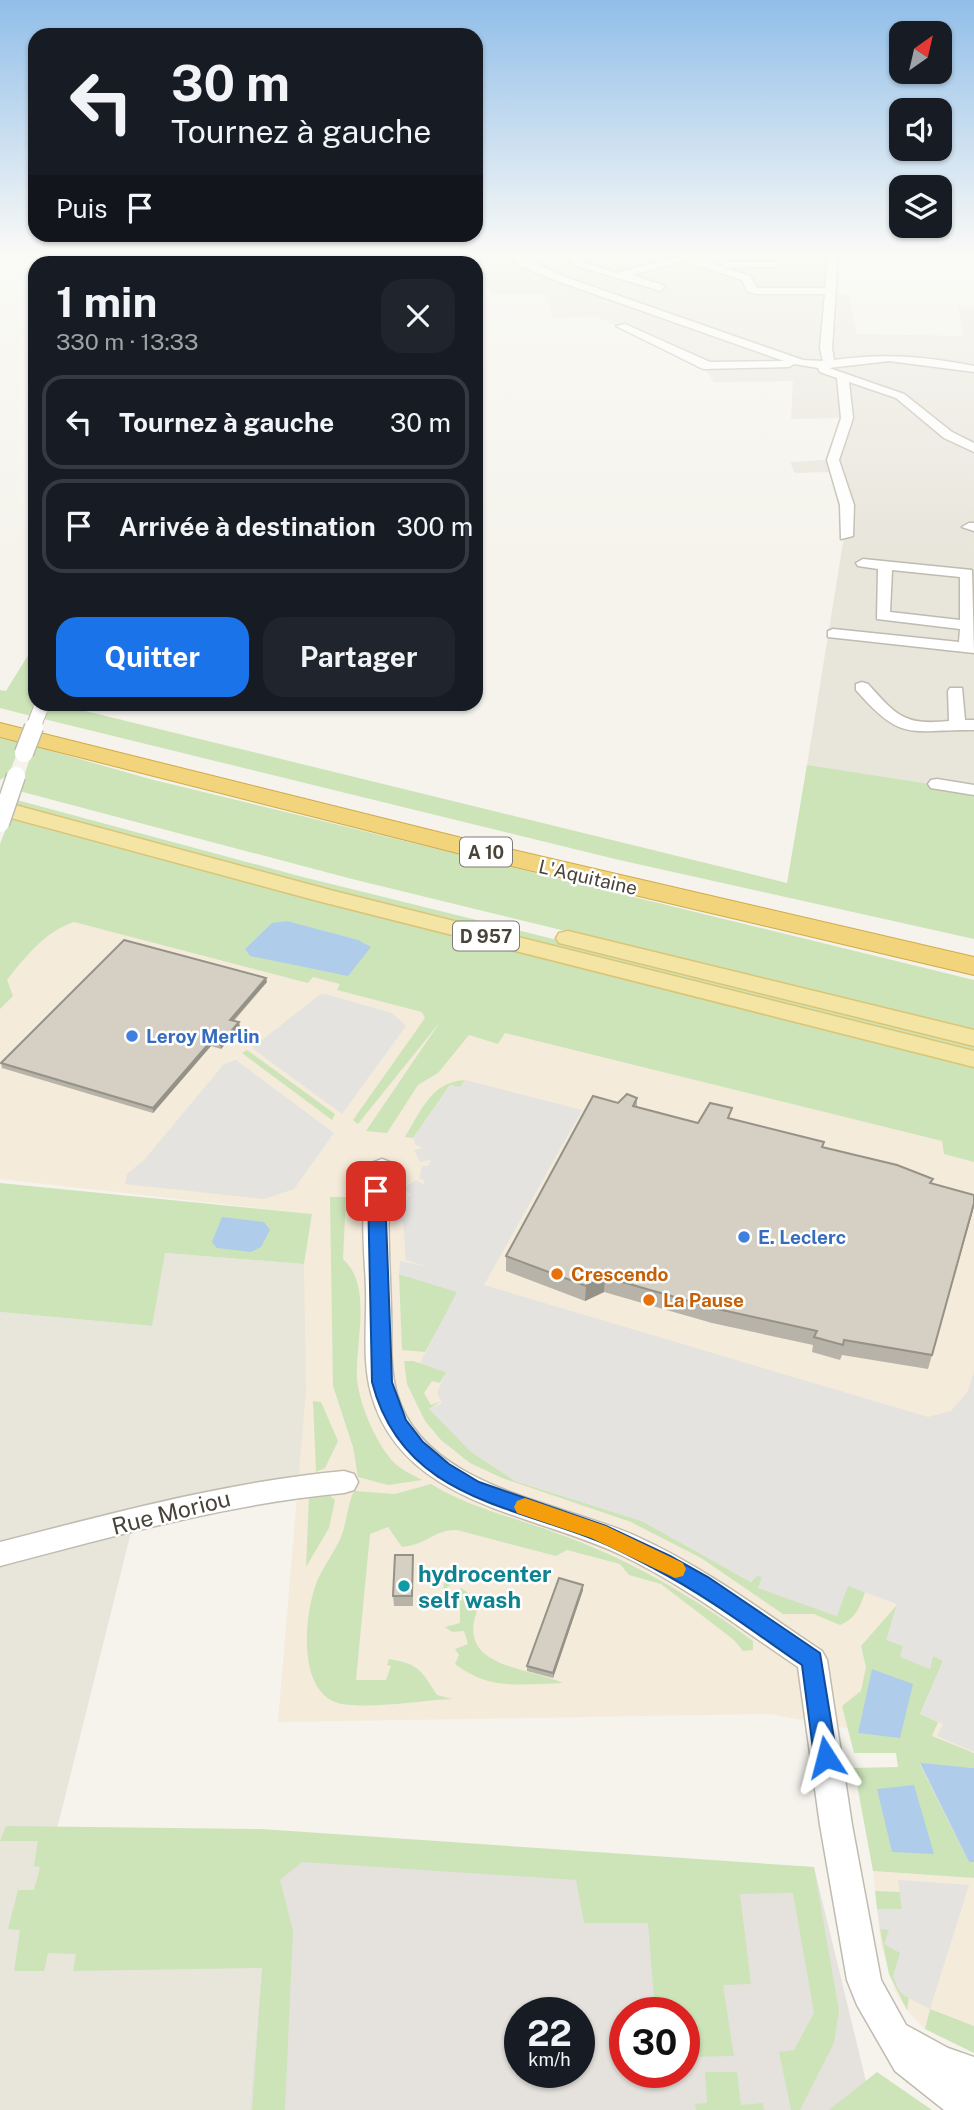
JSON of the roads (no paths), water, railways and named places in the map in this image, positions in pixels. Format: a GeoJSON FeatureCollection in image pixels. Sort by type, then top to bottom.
{"type":"FeatureCollection","features":[{"type":"Feature","properties":{"kind":"highway","name":"L'Aquitaine"},"geometry":{"type":"LineString","coordinates":[[0,716],[479,836],[974,950]]}},
{"type":"Feature","properties":{"kind":"highway","name":"L'Aquitaine"},"geometry":{"type":"LineString","coordinates":[[0,730],[444,842],[974,966]]}},
{"type":"Feature","properties":{"kind":"main road","name":"D 957"},"geometry":{"type":"LineString","coordinates":[[8,783],[276,865],[974,1038]]}},
{"type":"Feature","properties":{"kind":"main road","name":"D 957"},"geometry":{"type":"LineString","coordinates":[[0,808],[313,893],[974,1059]]}},
{"type":"Feature","properties":{"kind":"street"},"geometry":{"type":"LineString","coordinates":[[679,353],[706,366],[826,364],[893,358],[974,369]]}},
{"type":"Feature","properties":{"kind":"street"},"geometry":{"type":"LineString","coordinates":[[775,353],[801,363]]}},
{"type":"Feature","properties":{"kind":"street"},"geometry":{"type":"LineString","coordinates":[[826,353],[824,370],[900,396],[948,435],[974,448]]}},
{"type":"Feature","properties":{"kind":"street"},"geometry":{"type":"LineString","coordinates":[[844,378],[846,425],[833,460],[847,505],[846,536]]}},
{"type":"Feature","properties":{"kind":"street"},"geometry":{"type":"LineString","coordinates":[[833,634],[971,647],[967,573],[863,563]]}},
{"type":"Feature","properties":{"kind":"street"},"geometry":{"type":"LineString","coordinates":[[885,565],[881,617],[968,625]]}},
{"type":"Feature","properties":{"kind":"street"},"geometry":{"type":"LineString","coordinates":[[862,687],[901,724],[916,727],[957,723],[974,725]]}},
{"type":"Feature","properties":{"kind":"street"},"geometry":{"type":"LineString","coordinates":[[956,691],[957,723]]}},
{"type":"Feature","properties":{"kind":"street"},"geometry":{"type":"LineString","coordinates":[[0,823],[8,783],[24,753],[40,711]]}},
{"type":"Feature","properties":{"kind":"street"},"geometry":{"type":"LineString","coordinates":[[937,785],[974,790]]}},
{"type":"Feature","properties":{"kind":"street"},"geometry":{"type":"LineString","coordinates":[[382,1167],[376,1204],[382,1382],[393,1415],[416,1448],[441,1470],[471,1488],[599,1532],[662,1562],[701,1583],[813,1660],[836,1825],[864,1980],[907,2059],[974,2110]]}},
{"type":"Feature","properties":{"kind":"street","name":"Rue Moriou"},"geometry":{"type":"LineString","coordinates":[[0,1554],[204,1502],[291,1487],[344,1482]]}},
{"type":"Feature","properties":{"kind":"street"},"geometry":{"type":"LineString","coordinates":[[890,2031],[922,2055],[974,2075]]}},
{"type":"Feature","properties":{"kind":"water"},"geometry":{"type":"Polygon","coordinates":[[[287,921],[358,940],[371,947],[348,976],[250,956],[245,949],[272,923],[287,921]]]}},
{"type":"Feature","properties":{"kind":"water"},"geometry":{"type":"Polygon","coordinates":[[[222,1217],[264,1222],[270,1230],[261,1247],[251,1252],[217,1248],[212,1242],[222,1217]]]}},
{"type":"Feature","properties":{"kind":"water"},"geometry":{"type":"Polygon","coordinates":[[[872,1669],[913,1684],[900,1738],[858,1733],[872,1669]]]}},
{"type":"Feature","properties":{"kind":"water"},"geometry":{"type":"Polygon","coordinates":[[[920,1763],[974,1768],[974,1862],[969,1862],[920,1763]]]}},
{"type":"Feature","properties":{"kind":"water"},"geometry":{"type":"Polygon","coordinates":[[[914,1785],[934,1854],[892,1852],[877,1789],[914,1785]]]}},
{"type":"Feature","properties":{"kind":"place","name":"Leroy Merlin"},"geometry":{"type":"Point","coordinates":[132,1036]}},
{"type":"Feature","properties":{"kind":"place","name":"E. Leclerc"},"geometry":{"type":"Point","coordinates":[744,1237]}},
{"type":"Feature","properties":{"kind":"place","name":"Crescendo"},"geometry":{"type":"Point","coordinates":[557,1274]}},
{"type":"Feature","properties":{"kind":"place","name":"La Pause"},"geometry":{"type":"Point","coordinates":[649,1300]}},
{"type":"Feature","properties":{"kind":"place","name":"hydrocenter self wash"},"geometry":{"type":"Point","coordinates":[404,1586]}}]}
